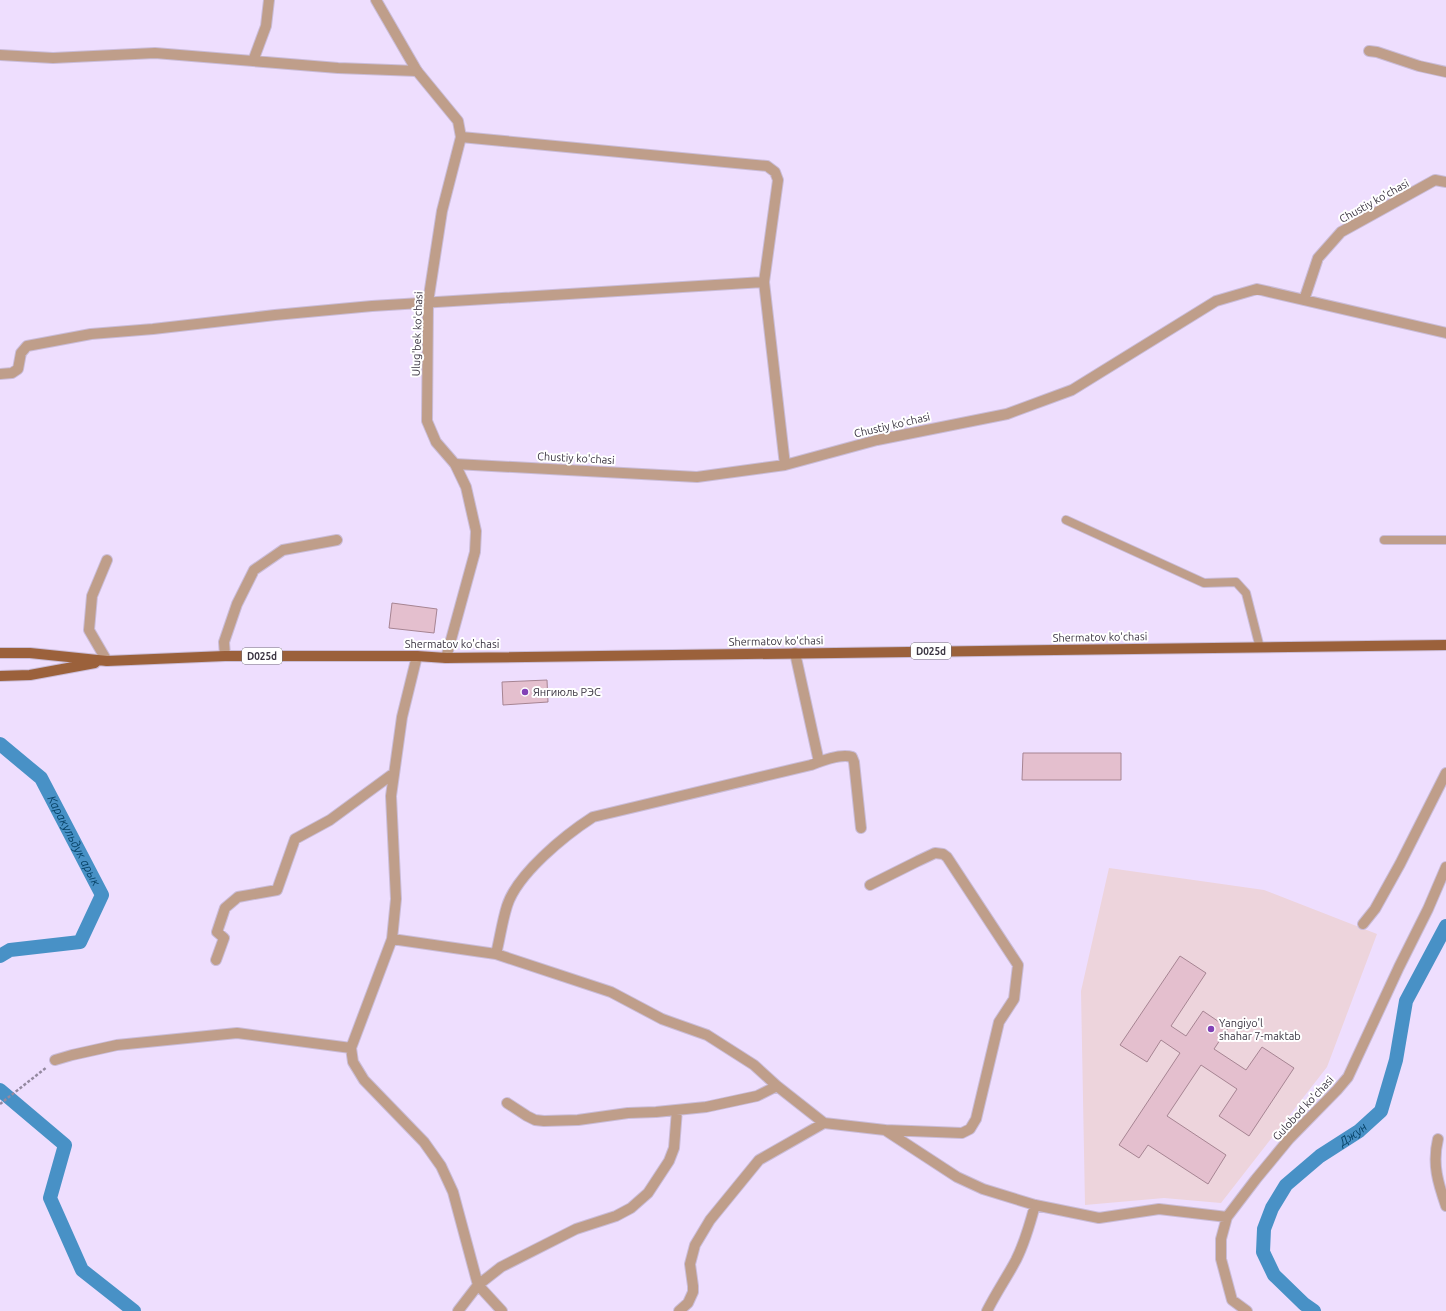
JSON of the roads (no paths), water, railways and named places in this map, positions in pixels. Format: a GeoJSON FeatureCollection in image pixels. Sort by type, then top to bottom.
{"type":"FeatureCollection","features":[{"type":"Feature","properties":{"kind":"main road","name":"Shermatov ko'chasi"},"geometry":{"type":"LineString","coordinates":[[0,676],[30,675],[107,661],[224,656],[417,656],[446,658],[1446,645]]}},
{"type":"Feature","properties":{"kind":"main road","name":"Shermatov ko'chasi"},"geometry":{"type":"LineString","coordinates":[[0,653],[30,653],[107,661]]}},
{"type":"Feature","properties":{"kind":"street"},"geometry":{"type":"LineString","coordinates":[[253,61],[266,26],[269,0]]}},
{"type":"Feature","properties":{"kind":"street"},"geometry":{"type":"LineString","coordinates":[[376,0],[417,71],[458,121],[461,137],[767,166],[775,172],[778,180],[764,282],[785,466]]}},
{"type":"Feature","properties":{"kind":"street"},"geometry":{"type":"LineString","coordinates":[[1369,51],[1377,52],[1419,66],[1446,72]]}},
{"type":"Feature","properties":{"kind":"street"},"geometry":{"type":"LineString","coordinates":[[0,55],[53,58],[155,53],[338,68],[417,71]]}},
{"type":"Feature","properties":{"kind":"street","name":"Ulug'bek ko'chasi"},"geometry":{"type":"LineString","coordinates":[[446,658],[475,552],[476,531],[466,487],[455,464],[436,442],[427,421],[428,302],[442,211],[461,137]]}},
{"type":"Feature","properties":{"kind":"street","name":"Chustiy ko'chasi"},"geometry":{"type":"LineString","coordinates":[[1304,300],[1318,258],[1341,232],[1435,180],[1446,182]]}},
{"type":"Feature","properties":{"kind":"street"},"geometry":{"type":"LineString","coordinates":[[0,374],[12,373],[18,369],[21,353],[27,346],[91,334],[153,329],[275,314],[428,302],[764,282]]}},
{"type":"Feature","properties":{"kind":"street","name":"Chustiy ko'chasi"},"geometry":{"type":"LineString","coordinates":[[455,464],[697,477],[785,466],[877,440],[1008,414],[1072,390],[1216,301],[1257,289],[1446,333]]}},
{"type":"Feature","properties":{"kind":"street"},"geometry":{"type":"LineString","coordinates":[[224,656],[224,642],[237,604],[254,570],[283,550],[337,540]]}},
{"type":"Feature","properties":{"kind":"street"},"geometry":{"type":"LineString","coordinates":[[107,560],[92,596],[89,630],[107,661]]}},
{"type":"Feature","properties":{"kind":"street"},"geometry":{"type":"LineString","coordinates":[[796,653],[819,762]]}},
{"type":"Feature","properties":{"kind":"street"},"geometry":{"type":"LineString","coordinates":[[417,656],[402,717],[394,773],[392,796],[396,898],[392,939],[351,1048],[353,1062],[364,1080],[424,1142],[441,1166],[453,1192],[478,1285],[502,1311]]}},
{"type":"Feature","properties":{"kind":"street"},"geometry":{"type":"LineString","coordinates":[[496,954],[507,905],[514,891],[529,872],[554,847],[576,828],[593,817],[811,765],[844,755],[854,759],[861,828]]}},
{"type":"Feature","properties":{"kind":"street"},"geometry":{"type":"LineString","coordinates":[[216,960],[224,938],[217,932],[225,908],[238,897],[277,890],[294,839],[330,820],[394,773]]}},
{"type":"Feature","properties":{"kind":"street"},"geometry":{"type":"LineString","coordinates":[[1363,924],[1376,909],[1446,773]]}},
{"type":"Feature","properties":{"kind":"street"},"geometry":{"type":"LineString","coordinates":[[392,939],[496,954],[611,992],[662,1019],[707,1035],[754,1065],[824,1123],[885,1130],[962,1133],[970,1129],[976,1119],[999,1022],[1014,998],[1018,965],[943,854],[935,853],[870,885]]}},
{"type":"Feature","properties":{"kind":"street","name":"Gulobod ko'chasi"},"geometry":{"type":"LineString","coordinates":[[1232,1311],[1232,1300],[1220,1259],[1221,1239],[1227,1217],[1256,1178],[1289,1139],[1348,1077],[1399,967],[1428,910],[1446,867]]}},
{"type":"Feature","properties":{"kind":"street"},"geometry":{"type":"LineString","coordinates":[[55,1060],[117,1045],[237,1033],[351,1048]]}},
{"type":"Feature","properties":{"kind":"street"},"geometry":{"type":"LineString","coordinates":[[507,1102],[535,1120],[578,1120],[628,1113],[706,1107],[757,1096],[778,1086]]}},
{"type":"Feature","properties":{"kind":"street"},"geometry":{"type":"LineString","coordinates":[[458,1311],[478,1285],[501,1267],[576,1228],[616,1216],[631,1208],[648,1193],[669,1161],[674,1148],[677,1110]]}},
{"type":"Feature","properties":{"kind":"street"},"geometry":{"type":"LineString","coordinates":[[683,1310],[693,1292],[690,1264],[694,1245],[710,1220],[759,1160],[824,1123]]}},
{"type":"Feature","properties":{"kind":"street"},"geometry":{"type":"LineString","coordinates":[[885,1130],[957,1177],[983,1189],[1035,1205],[1099,1218],[1159,1209],[1227,1217]]}},
{"type":"Feature","properties":{"kind":"street"},"geometry":{"type":"LineString","coordinates":[[1438,1139],[1435,1152],[1436,1171],[1446,1206]]}},
{"type":"Feature","properties":{"kind":"street"},"geometry":{"type":"LineString","coordinates":[[987,1311],[1016,1260],[1027,1234],[1035,1205]]}},
{"type":"Feature","properties":{"kind":"street"},"geometry":{"type":"LineString","coordinates":[[1232,1300],[1247,1311]]}},
{"type":"Feature","properties":{"kind":"lane"},"geometry":{"type":"LineString","coordinates":[[1066,520],[1204,583],[1236,582],[1246,593],[1260,648]]}},
{"type":"Feature","properties":{"kind":"lane"},"geometry":{"type":"LineString","coordinates":[[1384,540],[1446,540]]}},
{"type":"Feature","properties":{"kind":"waterway","name":"Каракульдук арык"},"geometry":{"type":"LineString","coordinates":[[0,744],[41,778],[102,895],[80,942],[10,950],[0,956]]}},
{"type":"Feature","properties":{"kind":"waterway","name":"Джун"},"geometry":{"type":"LineString","coordinates":[[1314,1311],[1304,1304],[1274,1275],[1263,1252],[1264,1229],[1272,1208],[1286,1185],[1320,1156],[1359,1131],[1381,1111],[1396,1060],[1406,1001],[1446,926]]}},
{"type":"Feature","properties":{"kind":"waterway","name":"Каракульдук арык"},"geometry":{"type":"LineString","coordinates":[[0,1090],[65,1145],[50,1198],[82,1270],[134,1311]]}},
{"type":"Feature","properties":{"kind":"place","name":"Янгиюль РЭС"},"geometry":{"type":"Point","coordinates":[525,692]}},
{"type":"Feature","properties":{"kind":"place","name":"Yangiyo'l shahar 7-maktab"},"geometry":{"type":"Point","coordinates":[1211,1029]}}]}
